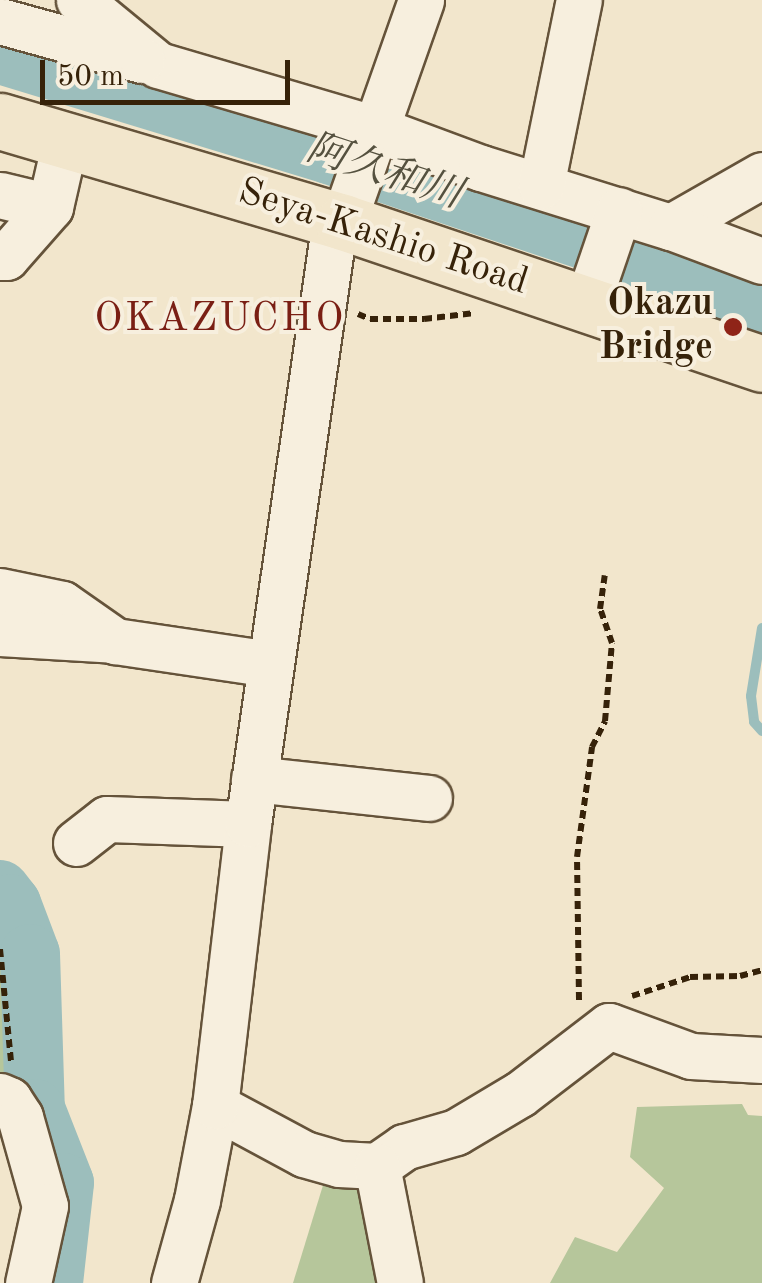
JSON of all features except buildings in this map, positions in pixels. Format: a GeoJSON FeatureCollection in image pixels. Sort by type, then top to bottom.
{"type":"FeatureCollection","features":[{"type":"Feature","properties":{"kind":"main road","name":"Seya-Kashio Road"},"geometry":{"type":"LineString","coordinates":[[0,121],[344,212],[592,290],[762,364]]}},
{"type":"Feature","properties":{"kind":"street"},"geometry":{"type":"LineString","coordinates":[[174,1283],[197,1200],[215,1106],[248,824],[322,296],[344,212],[421,0]]}},
{"type":"Feature","properties":{"kind":"street"},"geometry":{"type":"LineString","coordinates":[[541,186],[579,0]]}},
{"type":"Feature","properties":{"kind":"street"},"geometry":{"type":"LineString","coordinates":[[88,3],[158,65]]}},
{"type":"Feature","properties":{"kind":"street"},"geometry":{"type":"LineString","coordinates":[[0,20],[158,65],[618,210],[762,262]]}},
{"type":"Feature","properties":{"kind":"street"},"geometry":{"type":"LineString","coordinates":[[0,257],[6,257],[50,208],[66,138]]}},
{"type":"Feature","properties":{"kind":"street"},"geometry":{"type":"LineString","coordinates":[[671,227],[762,175]]}},
{"type":"Feature","properties":{"kind":"street"},"geometry":{"type":"LineString","coordinates":[[0,195],[50,208]]}},
{"type":"Feature","properties":{"kind":"street"},"geometry":{"type":"LineString","coordinates":[[592,290],[618,210]]}},
{"type":"Feature","properties":{"kind":"street"},"geometry":{"type":"LineString","coordinates":[[0,591],[62,604],[114,640]]}},
{"type":"Feature","properties":{"kind":"street"},"geometry":{"type":"LineString","coordinates":[[0,633],[114,640],[270,664]]}},
{"type":"Feature","properties":{"kind":"street"},"geometry":{"type":"LineString","coordinates":[[254,779],[429,798]]}},
{"type":"Feature","properties":{"kind":"street"},"geometry":{"type":"LineString","coordinates":[[76,842],[107,819],[248,824]]}},
{"type":"Feature","properties":{"kind":"street"},"geometry":{"type":"LineString","coordinates":[[215,1106],[304,1154],[339,1164],[377,1166],[404,1148],[472,1122],[520,1094],[596,1036],[691,1056],[762,1060]]}},
{"type":"Feature","properties":{"kind":"street"},"geometry":{"type":"LineString","coordinates":[[10,1107],[45,1206],[28,1283]]}},
{"type":"Feature","properties":{"kind":"street"},"geometry":{"type":"LineString","coordinates":[[377,1166],[400,1283]]}},
{"type":"Feature","properties":{"kind":"path"},"geometry":{"type":"LineString","coordinates":[[322,296],[370,319],[488,312]]}},
{"type":"Feature","properties":{"kind":"path"},"geometry":{"type":"LineString","coordinates":[[596,1036],[577,857],[592,747],[605,722],[607,706],[612,642],[600,609],[605,575]]}},
{"type":"Feature","properties":{"kind":"path"},"geometry":{"type":"LineString","coordinates":[[0,950],[10,1107]]}},
{"type":"Feature","properties":{"kind":"path"},"geometry":{"type":"LineString","coordinates":[[596,1036],[602,1018],[611,1009],[664,983],[762,970]]}},
{"type":"Feature","properties":{"kind":"green space"},"geometry":{"type":"Polygon","coordinates":[[[0,912],[12,928],[24,993],[25,1103],[0,1127],[0,912]]]}},
{"type":"Feature","properties":{"kind":"green space"},"geometry":{"type":"Polygon","coordinates":[[[742,1104],[748,1115],[762,1116],[762,1283],[550,1283],[575,1237],[617,1252],[664,1188],[630,1157],[637,1107],[742,1104]]]}},
{"type":"Feature","properties":{"kind":"green space"},"geometry":{"type":"Polygon","coordinates":[[[328,1169],[369,1181],[387,1283],[293,1283],[328,1169]]]}},
{"type":"Feature","properties":{"kind":"waterway","name":"阿久和川"},"geometry":{"type":"LineString","coordinates":[[0,54],[329,154],[648,261],[762,308]]}},
{"type":"Feature","properties":{"kind":"waterway"},"geometry":{"type":"LineString","coordinates":[[762,628],[751,696],[754,722],[762,731]]}},
{"type":"Feature","properties":{"kind":"waterway"},"geometry":{"type":"LineString","coordinates":[[0,890],[11,904],[30,954],[35,1109],[64,1183],[53,1283]]}},
{"type":"Feature","properties":{"kind":"place","name":"Okazu Bridge"},"geometry":{"type":"Point","coordinates":[733,327]}},
{"type":"Feature","properties":{"kind":"district","name":"OKAZUCHO"},"geometry":{"type":"Point","coordinates":[220,320]}}]}
